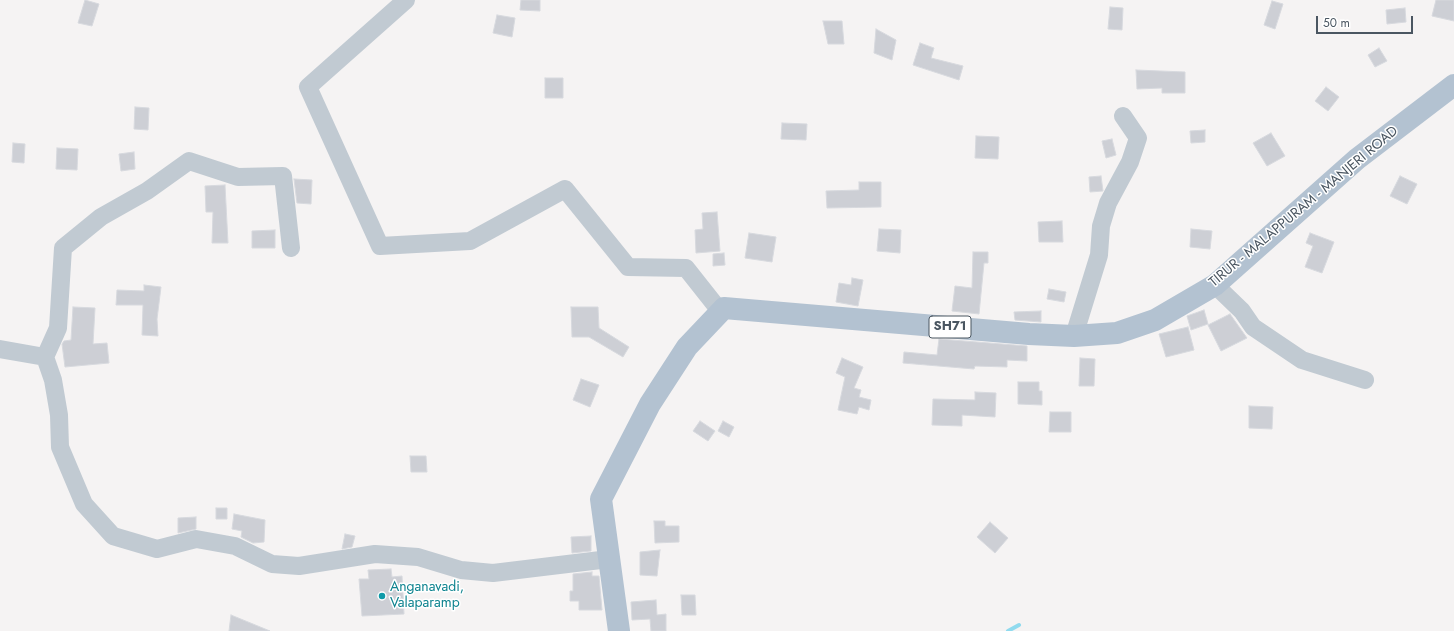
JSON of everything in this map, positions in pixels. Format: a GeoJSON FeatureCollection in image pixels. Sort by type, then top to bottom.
{"type":"FeatureCollection","features":[{"type":"Feature","properties":{"kind":"main road","name":"TIRUR - MALAPPURAM - MANJERI ROAD"},"geometry":{"type":"LineString","coordinates":[[720,311],[724,308],[1006,332],[1074,336],[1117,333],[1155,320],[1215,284],[1357,159],[1454,85]]}},
{"type":"Feature","properties":{"kind":"main road"},"geometry":{"type":"LineString","coordinates":[[619,631],[601,500],[650,404],[686,346],[720,311]]}},
{"type":"Feature","properties":{"kind":"street"},"geometry":{"type":"LineString","coordinates":[[406,0],[308,87],[380,246],[470,241],[565,189],[628,267],[686,268],[720,311]]}},
{"type":"Feature","properties":{"kind":"street"},"geometry":{"type":"LineString","coordinates":[[1074,336],[1099,255],[1100,226],[1108,203],[1130,162],[1138,138],[1123,116]]}},
{"type":"Feature","properties":{"kind":"street"},"geometry":{"type":"LineString","coordinates":[[291,248],[283,176],[238,177],[189,161],[147,191],[102,217],[62,248],[58,328],[45,358],[53,380],[59,415],[60,447],[84,504],[113,536],[157,549],[196,539],[235,546],[272,564],[299,566],[375,554],[418,557],[461,570],[493,573],[609,559]]}},
{"type":"Feature","properties":{"kind":"street"},"geometry":{"type":"LineString","coordinates":[[1215,284],[1242,311],[1253,327],[1302,360],[1365,380]]}},
{"type":"Feature","properties":{"kind":"street"},"geometry":{"type":"LineString","coordinates":[[0,349],[45,358]]}},
{"type":"Feature","properties":{"kind":"building"},"geometry":{"type":"Polygon","coordinates":[[[85,0],[99,4],[92,26],[78,23],[85,0]]]}},
{"type":"Feature","properties":{"kind":"building"},"geometry":{"type":"Polygon","coordinates":[[[521,0],[540,0],[540,11],[520,10],[521,0]]]}},
{"type":"Feature","properties":{"kind":"building"},"geometry":{"type":"Polygon","coordinates":[[[1436,0],[1454,0],[1454,21],[1432,16],[1436,0]]]}},
{"type":"Feature","properties":{"kind":"building"},"geometry":{"type":"Polygon","coordinates":[[[1272,1],[1283,4],[1275,29],[1264,25],[1272,1]]]}},
{"type":"Feature","properties":{"kind":"building"},"geometry":{"type":"Polygon","coordinates":[[[1110,7],[1123,8],[1122,30],[1108,29],[1110,7]]]}},
{"type":"Feature","properties":{"kind":"building"},"geometry":{"type":"Polygon","coordinates":[[[1405,8],[1406,22],[1387,24],[1386,10],[1405,8]]]}},
{"type":"Feature","properties":{"kind":"building"},"geometry":{"type":"Polygon","coordinates":[[[497,15],[515,18],[512,37],[493,33],[497,15]]]}},
{"type":"Feature","properties":{"kind":"building"},"geometry":{"type":"Polygon","coordinates":[[[823,21],[842,21],[844,44],[828,44],[823,21]]]}},
{"type":"Feature","properties":{"kind":"building"},"geometry":{"type":"Polygon","coordinates":[[[876,29],[896,40],[892,60],[874,53],[876,29]]]}},
{"type":"Feature","properties":{"kind":"building"},"geometry":{"type":"Polygon","coordinates":[[[920,43],[934,48],[931,58],[963,66],[959,80],[913,65],[920,43]]]}},
{"type":"Feature","properties":{"kind":"building"},"geometry":{"type":"Polygon","coordinates":[[[1379,48],[1387,61],[1375,67],[1368,55],[1379,48]]]}},
{"type":"Feature","properties":{"kind":"building"},"geometry":{"type":"Polygon","coordinates":[[[1136,70],[1185,72],[1185,93],[1162,93],[1162,88],[1137,89],[1136,70]]]}},
{"type":"Feature","properties":{"kind":"building"},"geometry":{"type":"Polygon","coordinates":[[[545,78],[563,78],[563,98],[545,98],[545,78]]]}},
{"type":"Feature","properties":{"kind":"building"},"geometry":{"type":"Polygon","coordinates":[[[1326,87],[1339,97],[1328,111],[1315,101],[1326,87]]]}},
{"type":"Feature","properties":{"kind":"building"},"geometry":{"type":"Polygon","coordinates":[[[135,107],[149,108],[148,130],[134,129],[135,107]]]}},
{"type":"Feature","properties":{"kind":"building"},"geometry":{"type":"Polygon","coordinates":[[[782,123],[807,124],[806,140],[781,139],[782,123]]]}},
{"type":"Feature","properties":{"kind":"building"},"geometry":{"type":"Polygon","coordinates":[[[1205,130],[1205,142],[1191,143],[1190,131],[1205,130]]]}},
{"type":"Feature","properties":{"kind":"building"},"geometry":{"type":"Polygon","coordinates":[[[1271,133],[1285,156],[1267,166],[1253,143],[1271,133]]]}},
{"type":"Feature","properties":{"kind":"building"},"geometry":{"type":"Polygon","coordinates":[[[976,136],[999,137],[998,159],[975,158],[976,136]]]}},
{"type":"Feature","properties":{"kind":"building"},"geometry":{"type":"Polygon","coordinates":[[[1112,139],[1116,155],[1106,158],[1102,141],[1112,139]]]}},
{"type":"Feature","properties":{"kind":"building"},"geometry":{"type":"Polygon","coordinates":[[[13,143],[25,144],[24,163],[12,162],[13,143]]]}},
{"type":"Feature","properties":{"kind":"building"},"geometry":{"type":"Polygon","coordinates":[[[57,148],[78,149],[77,170],[56,169],[57,148]]]}},
{"type":"Feature","properties":{"kind":"building"},"geometry":{"type":"Polygon","coordinates":[[[134,152],[135,169],[121,171],[119,154],[134,152]]]}},
{"type":"Feature","properties":{"kind":"building"},"geometry":{"type":"Polygon","coordinates":[[[1101,176],[1103,191],[1090,192],[1089,177],[1101,176]]]}},
{"type":"Feature","properties":{"kind":"building"},"geometry":{"type":"Polygon","coordinates":[[[1400,176],[1417,184],[1407,204],[1390,196],[1400,176]]]}},
{"type":"Feature","properties":{"kind":"building"},"geometry":{"type":"Polygon","coordinates":[[[294,179],[312,180],[311,204],[297,203],[294,179]]]}},
{"type":"Feature","properties":{"kind":"building"},"geometry":{"type":"Polygon","coordinates":[[[859,182],[881,182],[881,207],[827,208],[826,191],[859,190],[859,182]]]}},
{"type":"Feature","properties":{"kind":"building"},"geometry":{"type":"Polygon","coordinates":[[[225,185],[228,243],[212,243],[213,212],[206,212],[205,186],[225,185]]]}},
{"type":"Feature","properties":{"kind":"building"},"geometry":{"type":"Polygon","coordinates":[[[717,212],[720,251],[696,253],[695,230],[703,229],[702,213],[717,212]]]}},
{"type":"Feature","properties":{"kind":"building"},"geometry":{"type":"Polygon","coordinates":[[[1062,221],[1063,242],[1039,242],[1038,222],[1062,221]]]}},
{"type":"Feature","properties":{"kind":"building"},"geometry":{"type":"Polygon","coordinates":[[[879,229],[901,230],[900,253],[877,251],[879,229]]]}},
{"type":"Feature","properties":{"kind":"building"},"geometry":{"type":"Polygon","coordinates":[[[1191,229],[1212,231],[1210,249],[1190,247],[1191,229]]]}},
{"type":"Feature","properties":{"kind":"building"},"geometry":{"type":"Polygon","coordinates":[[[275,230],[275,248],[252,248],[252,231],[275,230]]]}},
{"type":"Feature","properties":{"kind":"building"},"geometry":{"type":"Polygon","coordinates":[[[749,233],[776,237],[772,262],[745,258],[749,233]]]}},
{"type":"Feature","properties":{"kind":"building"},"geometry":{"type":"Polygon","coordinates":[[[1310,233],[1334,242],[1322,273],[1305,267],[1313,246],[1306,243],[1310,233]]]}},
{"type":"Feature","properties":{"kind":"building"},"geometry":{"type":"Polygon","coordinates":[[[973,252],[988,252],[988,263],[984,263],[979,314],[952,311],[955,286],[972,288],[973,252]]]}},
{"type":"Feature","properties":{"kind":"building"},"geometry":{"type":"Polygon","coordinates":[[[724,253],[725,265],[713,266],[713,254],[724,253]]]}},
{"type":"Feature","properties":{"kind":"building"},"geometry":{"type":"Polygon","coordinates":[[[852,278],[863,280],[858,306],[836,302],[839,283],[851,285],[852,278]]]}},
{"type":"Feature","properties":{"kind":"building"},"geometry":{"type":"Polygon","coordinates":[[[144,285],[161,287],[157,319],[158,336],[142,335],[143,305],[116,305],[117,290],[144,291],[144,285]]]}},
{"type":"Feature","properties":{"kind":"building"},"geometry":{"type":"Polygon","coordinates":[[[1049,289],[1066,292],[1064,302],[1047,299],[1049,289]]]}},
{"type":"Feature","properties":{"kind":"building"},"geometry":{"type":"Polygon","coordinates":[[[73,307],[95,308],[93,344],[107,343],[109,363],[65,367],[62,344],[64,341],[71,340],[73,307]]]}},
{"type":"Feature","properties":{"kind":"building"},"geometry":{"type":"Polygon","coordinates":[[[571,307],[598,307],[599,328],[629,347],[623,357],[589,337],[572,337],[571,307]]]}},
{"type":"Feature","properties":{"kind":"building"},"geometry":{"type":"Polygon","coordinates":[[[1204,310],[1208,324],[1191,330],[1187,316],[1204,310]]]}},
{"type":"Feature","properties":{"kind":"building"},"geometry":{"type":"Polygon","coordinates":[[[1041,311],[1041,322],[1015,320],[1014,312],[1041,311]]]}},
{"type":"Feature","properties":{"kind":"building"},"geometry":{"type":"Polygon","coordinates":[[[1230,314],[1247,338],[1221,351],[1208,325],[1230,314]]]}},
{"type":"Feature","properties":{"kind":"building"},"geometry":{"type":"Polygon","coordinates":[[[1188,327],[1194,350],[1166,357],[1159,334],[1188,327]]]}},
{"type":"Feature","properties":{"kind":"building"},"geometry":{"type":"Polygon","coordinates":[[[939,339],[1027,346],[1027,361],[1007,360],[1007,367],[975,366],[974,369],[903,363],[904,352],[937,355],[939,339]]]}},
{"type":"Feature","properties":{"kind":"building"},"geometry":{"type":"Polygon","coordinates":[[[842,358],[863,367],[854,388],[861,390],[859,397],[871,400],[869,410],[859,407],[857,414],[838,410],[845,377],[836,373],[842,358]]]}},
{"type":"Feature","properties":{"kind":"building"},"geometry":{"type":"Polygon","coordinates":[[[1080,358],[1095,359],[1094,386],[1079,386],[1080,358]]]}},
{"type":"Feature","properties":{"kind":"building"},"geometry":{"type":"Polygon","coordinates":[[[581,379],[599,385],[590,407],[573,400],[581,379]]]}},
{"type":"Feature","properties":{"kind":"building"},"geometry":{"type":"Polygon","coordinates":[[[1018,382],[1039,382],[1039,391],[1042,391],[1042,405],[1018,404],[1018,382]]]}},
{"type":"Feature","properties":{"kind":"building"},"geometry":{"type":"Polygon","coordinates":[[[975,392],[996,393],[995,417],[962,415],[962,426],[932,425],[933,399],[975,400],[975,392]]]}},
{"type":"Feature","properties":{"kind":"building"},"geometry":{"type":"Polygon","coordinates":[[[1249,406],[1273,407],[1272,429],[1249,428],[1249,406]]]}},
{"type":"Feature","properties":{"kind":"building"},"geometry":{"type":"Polygon","coordinates":[[[1050,412],[1071,412],[1071,432],[1049,432],[1050,412]]]}},
{"type":"Feature","properties":{"kind":"building"},"geometry":{"type":"Polygon","coordinates":[[[700,421],[715,431],[708,441],[693,431],[700,421]]]}},
{"type":"Feature","properties":{"kind":"building"},"geometry":{"type":"Polygon","coordinates":[[[723,421],[734,427],[729,437],[718,431],[723,421]]]}},
{"type":"Feature","properties":{"kind":"building"},"geometry":{"type":"Polygon","coordinates":[[[410,456],[426,456],[427,472],[411,472],[410,456]]]}},
{"type":"Feature","properties":{"kind":"building"},"geometry":{"type":"Polygon","coordinates":[[[216,508],[227,508],[227,519],[216,519],[216,508]]]}},
{"type":"Feature","properties":{"kind":"building"},"geometry":{"type":"Polygon","coordinates":[[[234,514],[265,520],[264,542],[253,543],[241,537],[242,531],[232,529],[234,514]]]}},
{"type":"Feature","properties":{"kind":"building"},"geometry":{"type":"Polygon","coordinates":[[[196,517],[196,529],[178,533],[178,518],[196,517]]]}},
{"type":"Feature","properties":{"kind":"building"},"geometry":{"type":"Polygon","coordinates":[[[654,521],[665,521],[665,526],[679,526],[679,542],[655,543],[654,521]]]}},
{"type":"Feature","properties":{"kind":"building"},"geometry":{"type":"Polygon","coordinates":[[[990,522],[1008,538],[995,553],[977,537],[990,522]]]}},
{"type":"Feature","properties":{"kind":"building"},"geometry":{"type":"Polygon","coordinates":[[[345,534],[355,536],[352,547],[342,549],[345,534]]]}},
{"type":"Feature","properties":{"kind":"building"},"geometry":{"type":"Polygon","coordinates":[[[591,536],[591,551],[572,553],[571,537],[591,536]]]}},
{"type":"Feature","properties":{"kind":"building"},"geometry":{"type":"Polygon","coordinates":[[[660,550],[657,576],[640,575],[640,552],[660,550]]]}},
{"type":"Feature","properties":{"kind":"building","name":"Anganavadi, Valaparamp"},"geometry":{"type":"Polygon","coordinates":[[[391,569],[392,577],[402,576],[404,614],[362,616],[359,579],[369,579],[368,570],[391,569]]]}},
{"type":"Feature","properties":{"kind":"building"},"geometry":{"type":"Polygon","coordinates":[[[592,572],[592,576],[599,576],[602,610],[579,610],[579,601],[570,601],[570,591],[573,591],[573,574],[592,572]]]}},
{"type":"Feature","properties":{"kind":"building"},"geometry":{"type":"Polygon","coordinates":[[[681,595],[695,595],[696,615],[682,615],[681,595]]]}},
{"type":"Feature","properties":{"kind":"building"},"geometry":{"type":"Polygon","coordinates":[[[656,600],[657,615],[666,614],[666,631],[651,631],[650,619],[632,620],[631,602],[656,600]]]}},
{"type":"Feature","properties":{"kind":"building"},"geometry":{"type":"Polygon","coordinates":[[[231,615],[270,631],[229,631],[231,615]]]}},
{"type":"Feature","properties":{"kind":"waterway"},"geometry":{"type":"LineString","coordinates":[[1008,631],[1019,625]]}},
{"type":"Feature","properties":{"kind":"place","name":"Anganavadi, Valaparamp"},"geometry":{"type":"Point","coordinates":[382,596]}}]}
